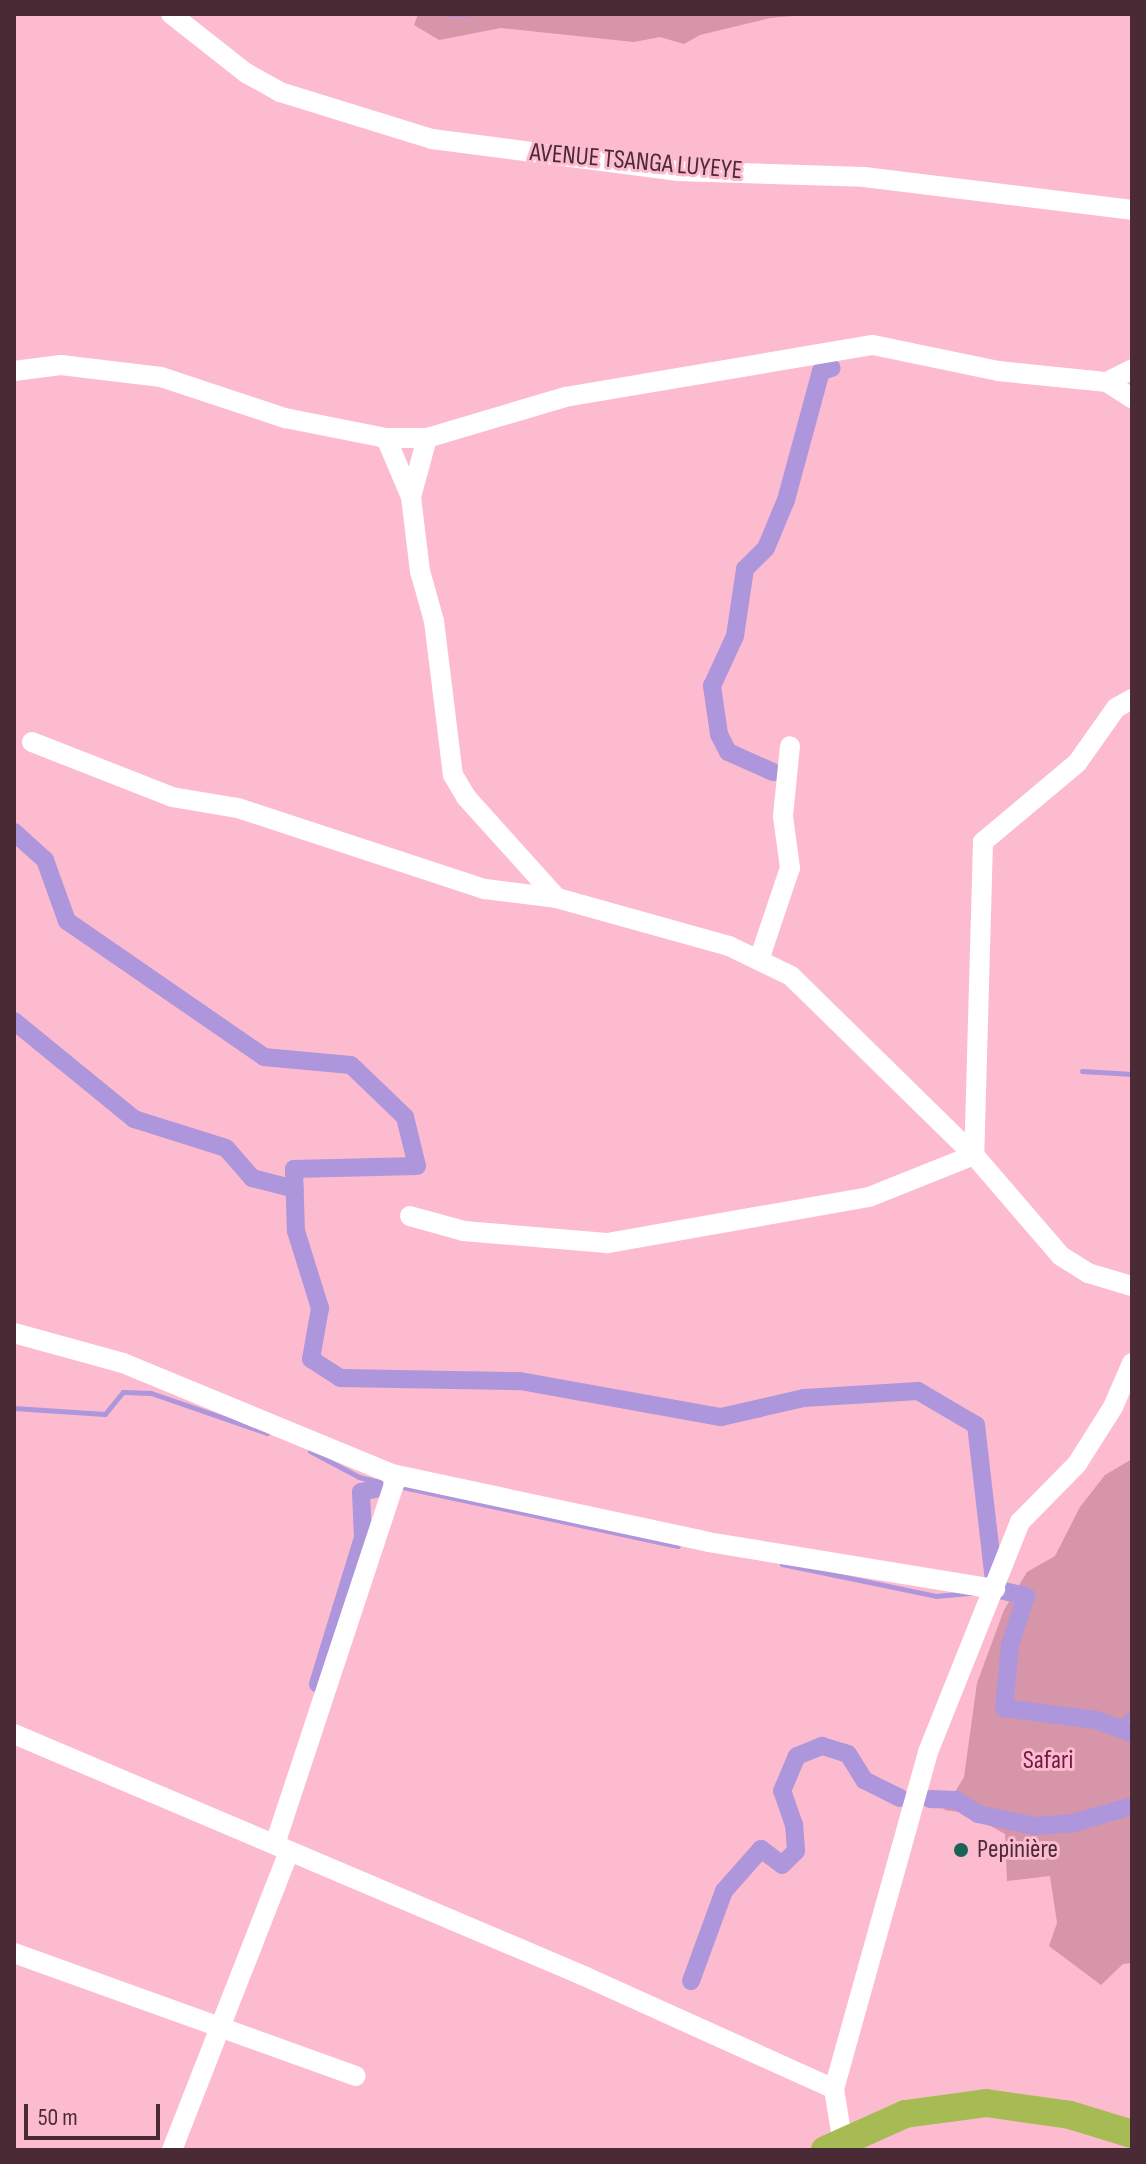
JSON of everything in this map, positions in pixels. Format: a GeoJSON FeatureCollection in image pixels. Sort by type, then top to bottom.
{"type":"FeatureCollection","features":[{"type":"Feature","properties":{"kind":"highway"},"geometry":{"type":"LineString","coordinates":[[833,2144],[905,2114],[986,2103],[1070,2115],[1132,2134]]}},
{"type":"Feature","properties":{"kind":"street","name":"AVENUE TSANGA LUYEYE"},"geometry":{"type":"LineString","coordinates":[[171,14],[246,73],[280,92],[432,139],[677,171],[864,177],[1132,210]]}},
{"type":"Feature","properties":{"kind":"street"},"geometry":{"type":"LineString","coordinates":[[14,371],[61,365],[161,377],[285,418],[386,438],[427,438],[565,397],[873,345],[998,371],[1107,382],[1132,398]]}},
{"type":"Feature","properties":{"kind":"street"},"geometry":{"type":"LineString","coordinates":[[1107,382],[1132,369]]}},
{"type":"Feature","properties":{"kind":"street"},"geometry":{"type":"LineString","coordinates":[[386,438],[411,497],[420,571],[434,621],[453,775],[466,797],[557,898]]}},
{"type":"Feature","properties":{"kind":"street"},"geometry":{"type":"LineString","coordinates":[[411,497],[427,438]]}},
{"type":"Feature","properties":{"kind":"street"},"geometry":{"type":"LineString","coordinates":[[974,1155],[983,842],[1077,763],[1116,708],[1132,699]]}},
{"type":"Feature","properties":{"kind":"street"},"geometry":{"type":"LineString","coordinates":[[32,742],[56,747],[122,781],[172,797],[238,808],[485,889],[557,898],[760,957],[791,976],[974,1155],[1061,1256],[1088,1273],[1132,1286]]}},
{"type":"Feature","properties":{"kind":"street"},"geometry":{"type":"LineString","coordinates":[[760,957],[790,868],[783,816],[790,746]]}},
{"type":"Feature","properties":{"kind":"street"},"geometry":{"type":"LineString","coordinates":[[410,1216],[464,1231],[607,1243],[869,1197],[974,1155]]}},
{"type":"Feature","properties":{"kind":"street"},"geometry":{"type":"LineString","coordinates":[[14,1333],[123,1363],[392,1474],[708,1542],[995,1589]]}},
{"type":"Feature","properties":{"kind":"street"},"geometry":{"type":"LineString","coordinates":[[833,2144],[834,2089],[928,1752],[1020,1522],[1077,1464],[1113,1407],[1132,1363]]}},
{"type":"Feature","properties":{"kind":"street"},"geometry":{"type":"LineString","coordinates":[[172,2150],[220,2028],[282,1848],[394,1485],[392,1474]]}},
{"type":"Feature","properties":{"kind":"street"},"geometry":{"type":"LineString","coordinates":[[14,1734],[834,2089]]}},
{"type":"Feature","properties":{"kind":"street"},"geometry":{"type":"LineString","coordinates":[[14,1953],[356,2076]]}},
{"type":"Feature","properties":{"kind":"green space"},"geometry":{"type":"Polygon","coordinates":[[[418,14],[816,14],[770,18],[700,35],[684,44],[660,37],[634,42],[501,28],[439,40],[414,25],[418,14]]]}},
{"type":"Feature","properties":{"kind":"green space","name":"Safari"},"geometry":{"type":"Polygon","coordinates":[[[1132,1459],[1132,1963],[1123,1964],[1101,1985],[1049,1946],[1057,1923],[1050,1876],[1007,1881],[1005,1834],[967,1813],[944,1810],[964,1777],[977,1683],[1004,1610],[1027,1572],[1055,1556],[1080,1507],[1105,1475],[1132,1459]]]}},
{"type":"Feature","properties":{"kind":"waterway"},"geometry":{"type":"LineString","coordinates":[[447,14],[467,14]]}},
{"type":"Feature","properties":{"kind":"waterway"},"geometry":{"type":"LineString","coordinates":[[773,772],[728,752],[719,734],[712,686],[735,636],[745,569],[766,548],[786,500],[821,371],[832,368]]}},
{"type":"Feature","properties":{"kind":"waterway"},"geometry":{"type":"LineString","coordinates":[[14,832],[45,860],[67,921],[264,1057],[351,1065],[405,1117],[417,1166],[294,1169],[296,1231],[320,1308],[311,1359],[340,1378],[520,1381],[721,1417],[804,1398],[918,1391],[976,1425],[995,1589],[1026,1596],[1010,1645],[1004,1708],[1096,1720],[1132,1733]]}},
{"type":"Feature","properties":{"kind":"waterway"},"geometry":{"type":"LineString","coordinates":[[14,1021],[134,1119],[226,1148],[252,1178],[295,1189]]}},
{"type":"Feature","properties":{"kind":"waterway"},"geometry":{"type":"LineString","coordinates":[[1082,1071],[1132,1074]]}},
{"type":"Feature","properties":{"kind":"waterway"},"geometry":{"type":"LineString","coordinates":[[14,1408],[105,1414],[123,1392],[151,1393],[267,1433]]}},
{"type":"Feature","properties":{"kind":"waterway"},"geometry":{"type":"LineString","coordinates":[[310,1451],[359,1477],[388,1484]]}},
{"type":"Feature","properties":{"kind":"waterway"},"geometry":{"type":"LineString","coordinates":[[318,1684],[363,1538],[361,1492],[394,1485]]}},
{"type":"Feature","properties":{"kind":"waterway"},"geometry":{"type":"LineString","coordinates":[[398,1486],[678,1546]]}},
{"type":"Feature","properties":{"kind":"waterway"},"geometry":{"type":"LineString","coordinates":[[782,1564],[936,1596],[972,1593]]}},
{"type":"Feature","properties":{"kind":"waterway"},"geometry":{"type":"LineString","coordinates":[[1115,1727],[1132,1712]]}},
{"type":"Feature","properties":{"kind":"waterway"},"geometry":{"type":"LineString","coordinates":[[691,1981],[724,1891],[761,1849],[782,1865],[796,1851],[794,1825],[782,1791],[797,1756],[822,1746],[848,1754],[864,1780],[900,1798]]}},
{"type":"Feature","properties":{"kind":"waterway"},"geometry":{"type":"LineString","coordinates":[[930,1799],[956,1800],[978,1814],[1034,1826],[1073,1823],[1132,1806]]}},
{"type":"Feature","properties":{"kind":"place","name":"Pepinière"},"geometry":{"type":"Point","coordinates":[961,1850]}}]}
